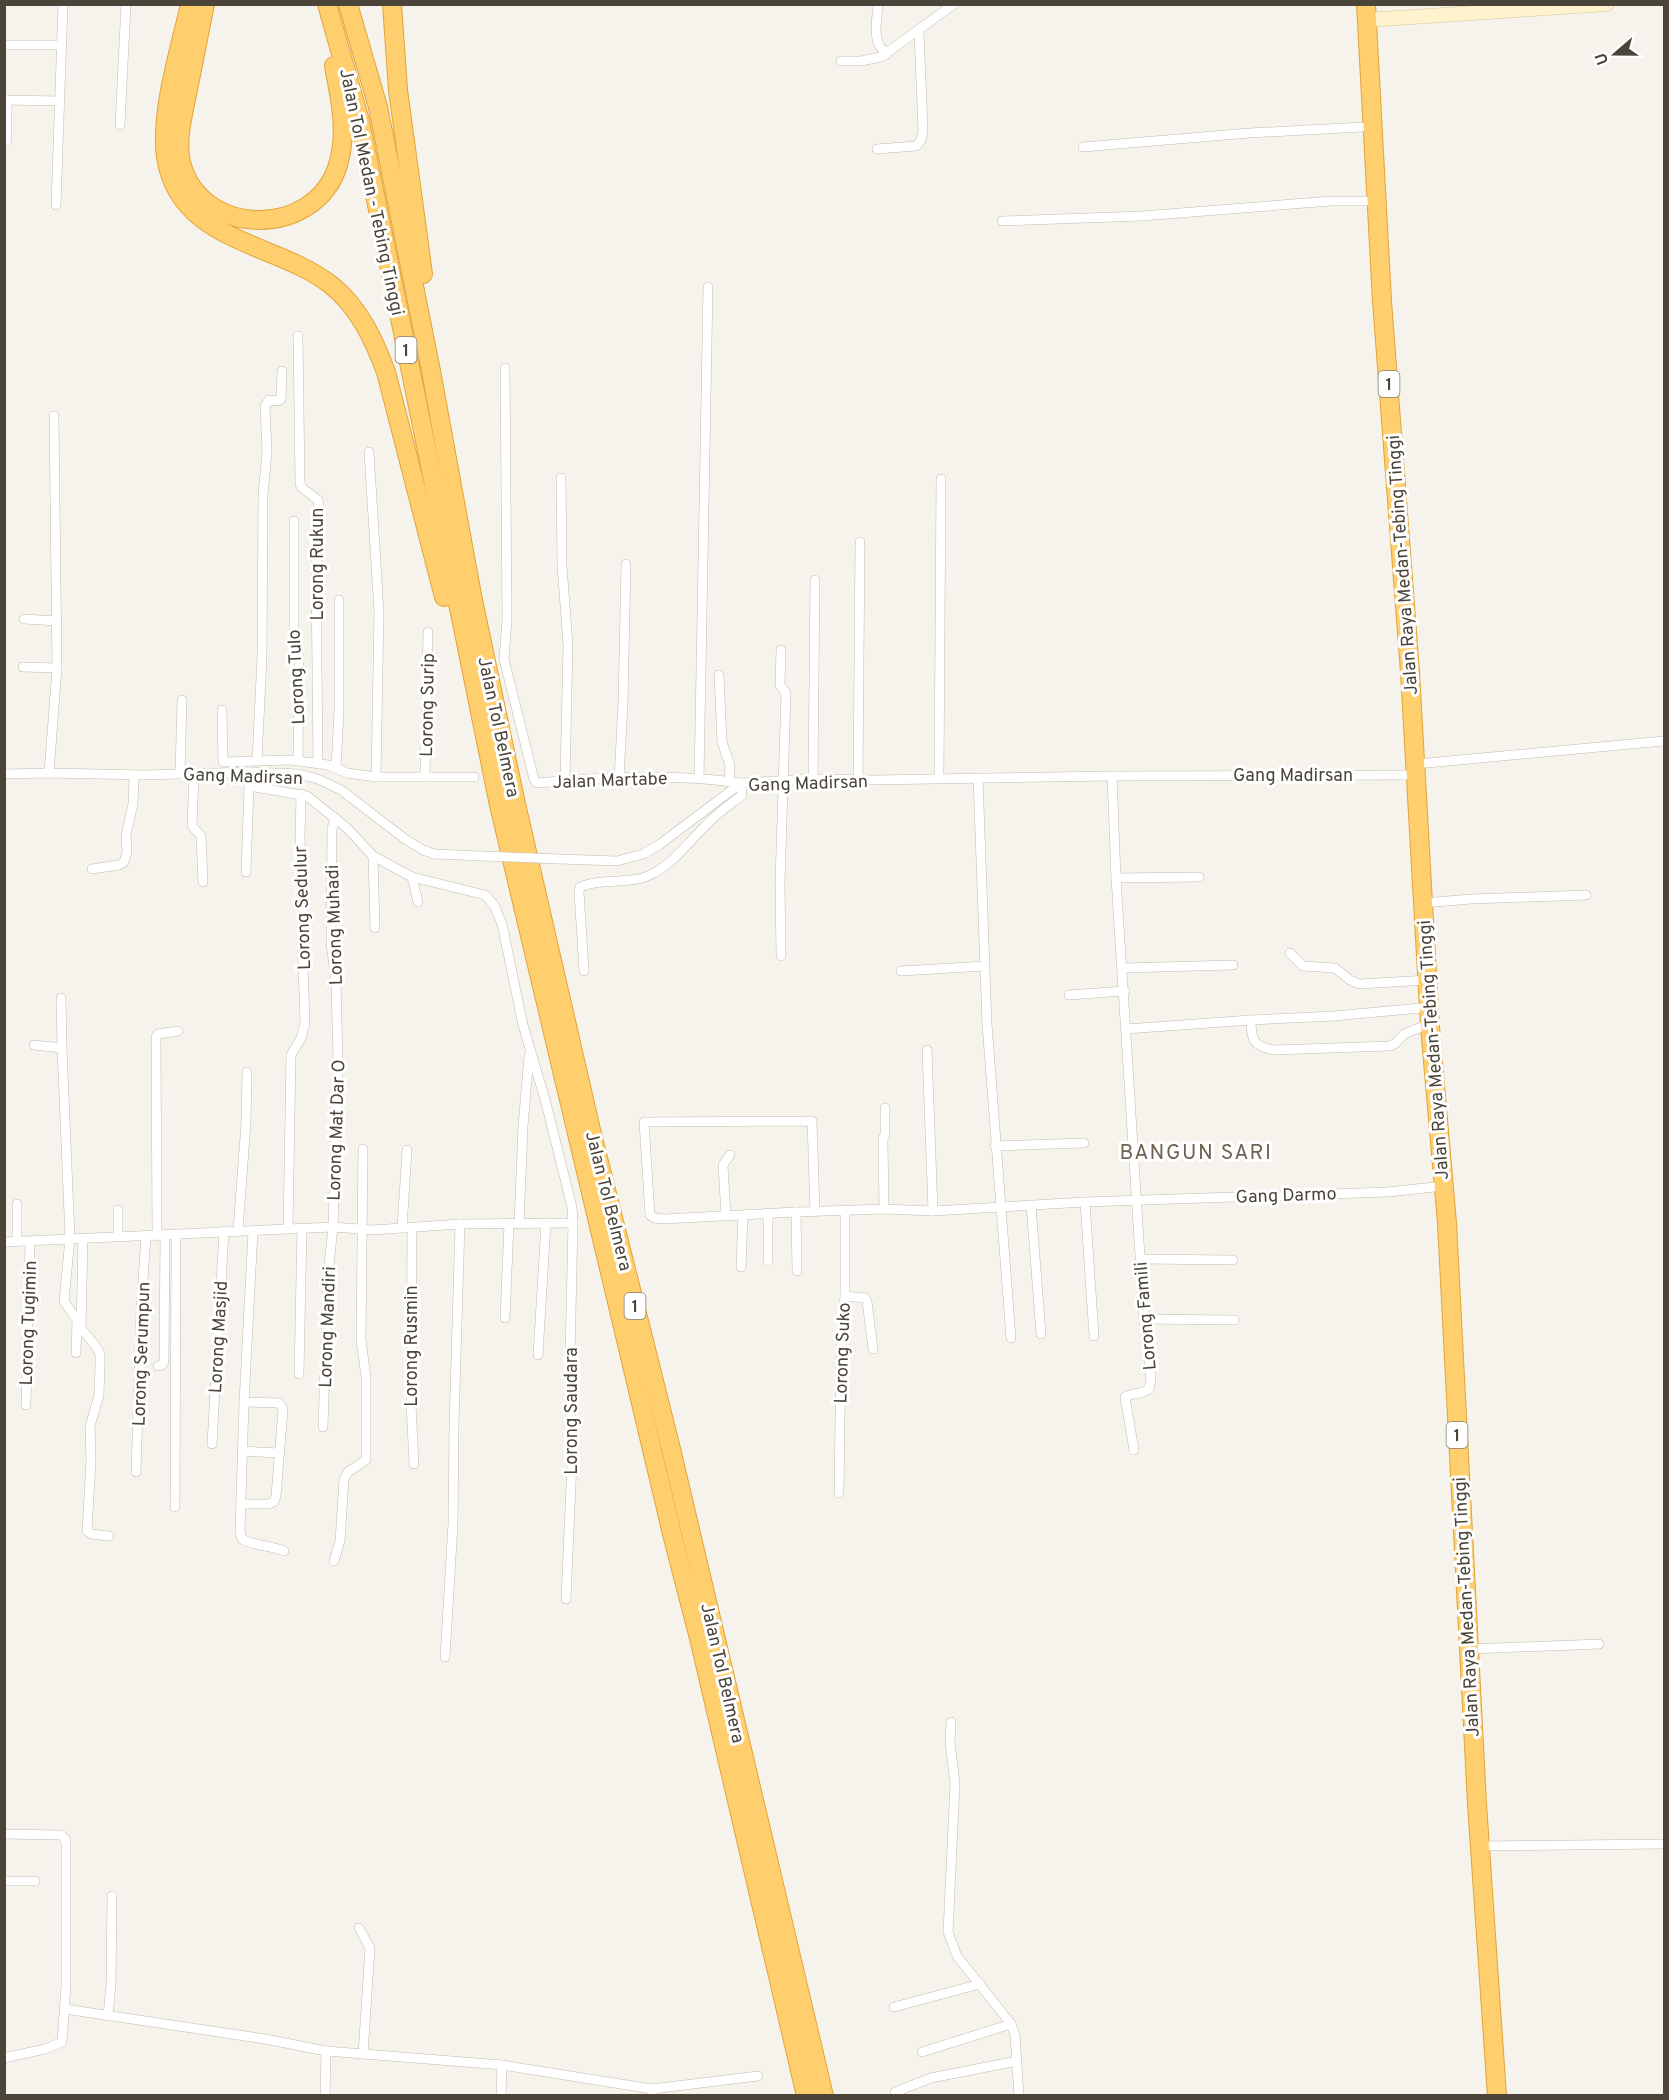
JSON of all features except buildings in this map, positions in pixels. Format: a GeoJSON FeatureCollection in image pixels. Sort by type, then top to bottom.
{"type":"FeatureCollection","features":[{"type":"Feature","properties":{"kind":"highway"},"geometry":{"type":"LineString","coordinates":[[190,4],[166,120],[166,158],[171,175],[186,201],[208,223],[322,279],[350,304],[367,329],[390,383],[454,637],[476,698]]}},
{"type":"Feature","properties":{"kind":"highway"},"geometry":{"type":"LineString","coordinates":[[205,4],[179,142],[181,158],[192,187],[212,207],[235,217],[265,220],[293,214],[307,208],[318,199],[330,184],[342,150],[340,96],[320,4]]}},
{"type":"Feature","properties":{"kind":"highway","name":"Jalan Tol Medan - Tebing Tinggi"},"geometry":{"type":"LineString","coordinates":[[327,4],[360,121],[476,698]]}},
{"type":"Feature","properties":{"kind":"highway","name":"Jalan Tol Medan - Tebing Tinggi"},"geometry":{"type":"LineString","coordinates":[[348,4],[378,107],[431,371]]}},
{"type":"Feature","properties":{"kind":"highway"},"geometry":{"type":"LineString","coordinates":[[392,4],[398,90],[424,281],[431,371]]}},
{"type":"Feature","properties":{"kind":"highway","name":"Jalan Raya Medan-Tebing Tinggi"},"geometry":{"type":"LineString","coordinates":[[1355,4],[1366,201],[1423,903],[1421,1008],[1434,1188],[1467,1816],[1485,2096]]}},
{"type":"Feature","properties":{"kind":"highway","name":"Jalan Raya Medan-Tebing Tinggi"},"geometry":{"type":"LineString","coordinates":[[1367,12],[1382,301],[1413,771],[1423,980],[1448,1235],[1458,1469],[1467,1582],[1480,1846],[1497,2096]]}},
{"type":"Feature","properties":{"kind":"highway","name":"Jalan Tol Belmera"},"geometry":{"type":"LineString","coordinates":[[431,371],[472,595],[518,814],[591,1130],[670,1445],[824,2096]]}},
{"type":"Feature","properties":{"kind":"highway","name":"Jalan Tol Belmera"},"geometry":{"type":"LineString","coordinates":[[476,698],[517,885],[699,1638],[806,2096]]}},
{"type":"Feature","properties":{"kind":"street"},"geometry":{"type":"LineString","coordinates":[[56,205],[63,4]]}},
{"type":"Feature","properties":{"kind":"street"},"geometry":{"type":"LineString","coordinates":[[120,125],[126,4]]}},
{"type":"Feature","properties":{"kind":"street"},"geometry":{"type":"LineString","coordinates":[[841,61],[875,59],[887,54],[954,4]]}},
{"type":"Feature","properties":{"kind":"street"},"geometry":{"type":"LineString","coordinates":[[1367,12],[1607,4]]}},
{"type":"Feature","properties":{"kind":"street"},"geometry":{"type":"LineString","coordinates":[[878,7],[876,26],[878,42],[887,54]]}},
{"type":"Feature","properties":{"kind":"street"},"geometry":{"type":"LineString","coordinates":[[877,149],[916,146],[921,140],[923,130],[918,32]]}},
{"type":"Feature","properties":{"kind":"street"},"geometry":{"type":"LineString","coordinates":[[4,45],[62,45]]}},
{"type":"Feature","properties":{"kind":"street"},"geometry":{"type":"LineString","coordinates":[[7,141],[6,100],[60,101]]}},
{"type":"Feature","properties":{"kind":"street"},"geometry":{"type":"LineString","coordinates":[[1083,147],[1249,133],[1362,127]]}},
{"type":"Feature","properties":{"kind":"street"},"geometry":{"type":"LineString","coordinates":[[1002,222],[1142,216],[1331,201],[1366,201]]}},
{"type":"Feature","properties":{"kind":"street"},"geometry":{"type":"LineString","coordinates":[[699,779],[708,287]]}},
{"type":"Feature","properties":{"kind":"street","name":"Lorong Rukun"},"geometry":{"type":"LineString","coordinates":[[298,336],[300,482],[301,487],[318,500],[319,508],[316,573],[318,764]]}},
{"type":"Feature","properties":{"kind":"street","name":"Jalan Martabe"},"geometry":{"type":"LineString","coordinates":[[506,368],[507,619],[504,658],[534,779],[537,783],[619,778],[699,779],[741,783]]}},
{"type":"Feature","properties":{"kind":"street"},"geometry":{"type":"LineString","coordinates":[[257,761],[267,452],[265,406],[269,400],[281,399],[282,371]]}},
{"type":"Feature","properties":{"kind":"street"},"geometry":{"type":"LineString","coordinates":[[49,773],[57,668],[54,416]]}},
{"type":"Feature","properties":{"kind":"street"},"geometry":{"type":"LineString","coordinates":[[369,452],[379,612],[376,777]]}},
{"type":"Feature","properties":{"kind":"street"},"geometry":{"type":"LineString","coordinates":[[561,478],[561,543],[568,656],[565,780]]}},
{"type":"Feature","properties":{"kind":"street"},"geometry":{"type":"LineString","coordinates":[[939,778],[941,479]]}},
{"type":"Feature","properties":{"kind":"street","name":"Lorong Tulo"},"geometry":{"type":"LineString","coordinates":[[294,521],[294,634],[299,658],[298,761]]}},
{"type":"Feature","properties":{"kind":"street"},"geometry":{"type":"LineString","coordinates":[[858,781],[860,542]]}},
{"type":"Feature","properties":{"kind":"street"},"geometry":{"type":"LineString","coordinates":[[619,778],[626,564]]}},
{"type":"Feature","properties":{"kind":"street"},"geometry":{"type":"LineString","coordinates":[[813,779],[815,580]]}},
{"type":"Feature","properties":{"kind":"street"},"geometry":{"type":"LineString","coordinates":[[336,768],[339,711],[339,600]]}},
{"type":"Feature","properties":{"kind":"street"},"geometry":{"type":"LineString","coordinates":[[24,619],[57,621]]}},
{"type":"Feature","properties":{"kind":"street","name":"Lorong Surip"},"geometry":{"type":"LineString","coordinates":[[425,777],[428,632]]}},
{"type":"Feature","properties":{"kind":"street"},"geometry":{"type":"LineString","coordinates":[[781,650],[780,685],[786,693],[780,882],[781,956]]}},
{"type":"Feature","properties":{"kind":"street"},"geometry":{"type":"LineString","coordinates":[[23,667],[57,668]]}},
{"type":"Feature","properties":{"kind":"street"},"geometry":{"type":"LineString","coordinates":[[720,675],[722,742],[730,765],[729,781]]}},
{"type":"Feature","properties":{"kind":"street"},"geometry":{"type":"LineString","coordinates":[[180,774],[182,700]]}},
{"type":"Feature","properties":{"kind":"street"},"geometry":{"type":"LineString","coordinates":[[222,710],[222,773]]}},
{"type":"Feature","properties":{"kind":"street","name":"Gang Madirsan"},"geometry":{"type":"LineString","coordinates":[[4,774],[134,775],[249,772],[299,774],[318,779],[341,790],[405,839],[434,854],[617,861],[643,854],[659,845],[741,783],[813,779],[858,781],[1413,771],[1665,741]]}},
{"type":"Feature","properties":{"kind":"street"},"geometry":{"type":"LineString","coordinates":[[223,762],[298,761],[336,768],[347,773],[376,777],[474,777]]}},
{"type":"Feature","properties":{"kind":"street"},"geometry":{"type":"LineString","coordinates":[[246,872],[249,772]]}},
{"type":"Feature","properties":{"kind":"street"},"geometry":{"type":"LineString","coordinates":[[194,774],[192,826],[201,836],[203,882]]}},
{"type":"Feature","properties":{"kind":"street"},"geometry":{"type":"LineString","coordinates":[[92,869],[119,865],[124,862],[127,852],[126,835],[133,804],[134,775]]}},
{"type":"Feature","properties":{"kind":"street","name":"Lorong Famili"},"geometry":{"type":"LineString","coordinates":[[1112,776],[1116,878],[1150,1384],[1149,1389],[1145,1392],[1125,1397],[1134,1450]]}},
{"type":"Feature","properties":{"kind":"street"},"geometry":{"type":"LineString","coordinates":[[978,778],[995,1146],[1011,1338]]}},
{"type":"Feature","properties":{"kind":"street"},"geometry":{"type":"LineString","coordinates":[[584,971],[580,887],[586,884],[614,882],[653,873],[686,846],[720,811],[742,795],[741,783]]}},
{"type":"Feature","properties":{"kind":"street"},"geometry":{"type":"LineString","coordinates":[[249,786],[301,794],[318,803],[373,856],[412,877],[485,895],[494,905],[502,924],[529,1050],[505,1318]]}},
{"type":"Feature","properties":{"kind":"street","name":"Lorong Sedulur"},"geometry":{"type":"LineString","coordinates":[[288,1229],[291,1055],[301,1038],[305,1023],[301,794]]}},
{"type":"Feature","properties":{"kind":"street","name":"Lorong Muhadi"},"geometry":{"type":"LineString","coordinates":[[335,818],[332,829],[331,944],[336,982],[338,1034]]}},
{"type":"Feature","properties":{"kind":"street"},"geometry":{"type":"LineString","coordinates":[[373,856],[375,928]]}},
{"type":"Feature","properties":{"kind":"street"},"geometry":{"type":"LineString","coordinates":[[412,877],[418,902]]}},
{"type":"Feature","properties":{"kind":"street"},"geometry":{"type":"LineString","coordinates":[[1116,878],[1199,877]]}},
{"type":"Feature","properties":{"kind":"street"},"geometry":{"type":"LineString","coordinates":[[1423,903],[1586,895]]}},
{"type":"Feature","properties":{"kind":"street"},"geometry":{"type":"LineString","coordinates":[[1290,953],[1303,966],[1335,968],[1359,984],[1423,980]]}},
{"type":"Feature","properties":{"kind":"street"},"geometry":{"type":"LineString","coordinates":[[1123,968],[1233,965]]}},
{"type":"Feature","properties":{"kind":"street"},"geometry":{"type":"LineString","coordinates":[[901,971],[985,966]]}},
{"type":"Feature","properties":{"kind":"street"},"geometry":{"type":"LineString","coordinates":[[1069,995],[1125,991]]}},
{"type":"Feature","properties":{"kind":"street"},"geometry":{"type":"LineString","coordinates":[[61,998],[69,1238],[64,1301],[77,1320],[76,1353]]}},
{"type":"Feature","properties":{"kind":"street"},"geometry":{"type":"LineString","coordinates":[[1126,1029],[1334,1016],[1421,1008]]}},
{"type":"Feature","properties":{"kind":"street"},"geometry":{"type":"LineString","coordinates":[[1251,1020],[1251,1034],[1254,1042],[1262,1048],[1274,1050],[1390,1046],[1404,1034],[1422,1027]]}},
{"type":"Feature","properties":{"kind":"street"},"geometry":{"type":"LineString","coordinates":[[158,1366],[164,1362],[156,1037],[158,1034],[178,1031]]}},
{"type":"Feature","properties":{"kind":"street","name":"Lorong Mat Dar O"},"geometry":{"type":"LineString","coordinates":[[333,1227],[338,1034]]}},
{"type":"Feature","properties":{"kind":"street"},"geometry":{"type":"LineString","coordinates":[[34,1045],[62,1048]]}},
{"type":"Feature","properties":{"kind":"street","name":"Lorong Saudara"},"geometry":{"type":"LineString","coordinates":[[529,1050],[552,1126],[572,1207],[569,1402],[573,1439],[571,1529],[566,1599]]}},
{"type":"Feature","properties":{"kind":"street"},"geometry":{"type":"LineString","coordinates":[[927,1050],[933,1210]]}},
{"type":"Feature","properties":{"kind":"street"},"geometry":{"type":"LineString","coordinates":[[238,1230],[246,1123],[247,1072]]}},
{"type":"Feature","properties":{"kind":"street"},"geometry":{"type":"LineString","coordinates":[[884,1209],[885,1108]]}},
{"type":"Feature","properties":{"kind":"street","name":"Gang Darmo"},"geometry":{"type":"LineString","coordinates":[[815,1212],[812,1121],[644,1122],[650,1215],[664,1219],[796,1212],[815,1212],[845,1212],[884,1209],[933,1210],[1085,1202],[1388,1192],[1434,1188]]}},
{"type":"Feature","properties":{"kind":"street"},"geometry":{"type":"LineString","coordinates":[[995,1146],[1084,1143]]}},
{"type":"Feature","properties":{"kind":"street"},"geometry":{"type":"LineString","coordinates":[[334,1561],[340,1541],[344,1479],[348,1472],[366,1460],[366,1377],[361,1340],[363,1149]]}},
{"type":"Feature","properties":{"kind":"street","name":"Lorong Rusmin"},"geometry":{"type":"LineString","coordinates":[[407,1150],[414,1464]]}},
{"type":"Feature","properties":{"kind":"street"},"geometry":{"type":"LineString","coordinates":[[726,1216],[723,1165],[730,1155]]}},
{"type":"Feature","properties":{"kind":"street"},"geometry":{"type":"LineString","coordinates":[[1085,1202],[1094,1335]]}},
{"type":"Feature","properties":{"kind":"street"},"geometry":{"type":"LineString","coordinates":[[16,1204],[17,1241]]}},
{"type":"Feature","properties":{"kind":"street"},"geometry":{"type":"LineString","coordinates":[[1031,1205],[1041,1334]]}},
{"type":"Feature","properties":{"kind":"street"},"geometry":{"type":"LineString","coordinates":[[118,1210],[118,1236]]}},
{"type":"Feature","properties":{"kind":"street"},"geometry":{"type":"LineString","coordinates":[[796,1212],[797,1272]]}},
{"type":"Feature","properties":{"kind":"street","name":"Lorong Suko"},"geometry":{"type":"LineString","coordinates":[[839,1493],[845,1212]]}},
{"type":"Feature","properties":{"kind":"street"},"geometry":{"type":"LineString","coordinates":[[768,1214],[768,1261]]}},
{"type":"Feature","properties":{"kind":"street"},"geometry":{"type":"LineString","coordinates":[[741,1267],[743,1216]]}},
{"type":"Feature","properties":{"kind":"street"},"geometry":{"type":"LineString","coordinates":[[538,1355],[546,1223]]}},
{"type":"Feature","properties":{"kind":"street"},"geometry":{"type":"LineString","coordinates":[[4,1242],[161,1236],[238,1230],[333,1227],[362,1230],[460,1224],[573,1223]]}},
{"type":"Feature","properties":{"kind":"street"},"geometry":{"type":"LineString","coordinates":[[445,1657],[453,1524],[460,1224]]}},
{"type":"Feature","properties":{"kind":"street","name":"Lorong Mandiri"},"geometry":{"type":"LineString","coordinates":[[323,1427],[328,1274],[333,1227]]}},
{"type":"Feature","properties":{"kind":"street"},"geometry":{"type":"LineString","coordinates":[[299,1374],[302,1228]]}},
{"type":"Feature","properties":{"kind":"street","name":"Lorong Masjid"},"geometry":{"type":"LineString","coordinates":[[212,1444],[224,1231]]}},
{"type":"Feature","properties":{"kind":"street"},"geometry":{"type":"LineString","coordinates":[[253,1231],[240,1531],[242,1539],[248,1542],[284,1551]]}},
{"type":"Feature","properties":{"kind":"street"},"geometry":{"type":"LineString","coordinates":[[175,1507],[176,1234]]}},
{"type":"Feature","properties":{"kind":"street","name":"Lorong Serumpun"},"geometry":{"type":"LineString","coordinates":[[136,1472],[141,1309],[146,1236]]}},
{"type":"Feature","properties":{"kind":"street"},"geometry":{"type":"LineString","coordinates":[[83,1239],[81,1328],[100,1354],[99,1395],[90,1426],[91,1460],[86,1520],[87,1531],[91,1534],[109,1536]]}},
{"type":"Feature","properties":{"kind":"street","name":"Lorong Tugimin"},"geometry":{"type":"LineString","coordinates":[[26,1405],[25,1366],[30,1242]]}},
{"type":"Feature","properties":{"kind":"street"},"geometry":{"type":"LineString","coordinates":[[1140,1260],[1233,1260]]}},
{"type":"Feature","properties":{"kind":"street"},"geometry":{"type":"LineString","coordinates":[[845,1296],[860,1296],[867,1301],[873,1349]]}},
{"type":"Feature","properties":{"kind":"street"},"geometry":{"type":"LineString","coordinates":[[1144,1319],[1234,1320]]}},
{"type":"Feature","properties":{"kind":"street"},"geometry":{"type":"LineString","coordinates":[[242,1504],[274,1502],[282,1405],[244,1402]]}},
{"type":"Feature","properties":{"kind":"street"},"geometry":{"type":"LineString","coordinates":[[242,1451],[279,1453]]}},
{"type":"Feature","properties":{"kind":"street"},"geometry":{"type":"LineString","coordinates":[[1469,1649],[1599,1644]]}},
{"type":"Feature","properties":{"kind":"street"},"geometry":{"type":"LineString","coordinates":[[951,1722],[950,1742],[955,1784],[946,1923],[949,1940],[957,1956],[1011,2024],[1015,2035],[1019,2096]]}},
{"type":"Feature","properties":{"kind":"street"},"geometry":{"type":"LineString","coordinates":[[4,1834],[61,1835],[66,1840],[65,2009],[62,2042],[59,2045],[4,2058]]}},
{"type":"Feature","properties":{"kind":"street"},"geometry":{"type":"LineString","coordinates":[[1480,1846],[1665,1844]]}},
{"type":"Feature","properties":{"kind":"street"},"geometry":{"type":"LineString","coordinates":[[4,1881],[35,1881]]}},
{"type":"Feature","properties":{"kind":"street"},"geometry":{"type":"LineString","coordinates":[[108,2016],[111,1985],[112,1896]]}},
{"type":"Feature","properties":{"kind":"street"},"geometry":{"type":"LineString","coordinates":[[359,1928],[370,1948],[363,2054]]}},
{"type":"Feature","properties":{"kind":"street"},"geometry":{"type":"LineString","coordinates":[[894,2007],[980,1984]]}},
{"type":"Feature","properties":{"kind":"street"},"geometry":{"type":"LineString","coordinates":[[65,2009],[265,2039],[326,2051],[502,2065],[652,2092],[758,2076]]}},
{"type":"Feature","properties":{"kind":"street"},"geometry":{"type":"LineString","coordinates":[[922,2052],[1011,2024]]}},
{"type":"Feature","properties":{"kind":"street"},"geometry":{"type":"LineString","coordinates":[[326,2051],[326,2096]]}},
{"type":"Feature","properties":{"kind":"street"},"geometry":{"type":"LineString","coordinates":[[895,2092],[931,2078],[1017,2061]]}},
{"type":"Feature","properties":{"kind":"street"},"geometry":{"type":"LineString","coordinates":[[501,2096],[502,2065]]}},
{"type":"Feature","properties":{"kind":"district","name":"BANGUN SARI"},"geometry":{"type":"Point","coordinates":[1196,1152]}}]}
